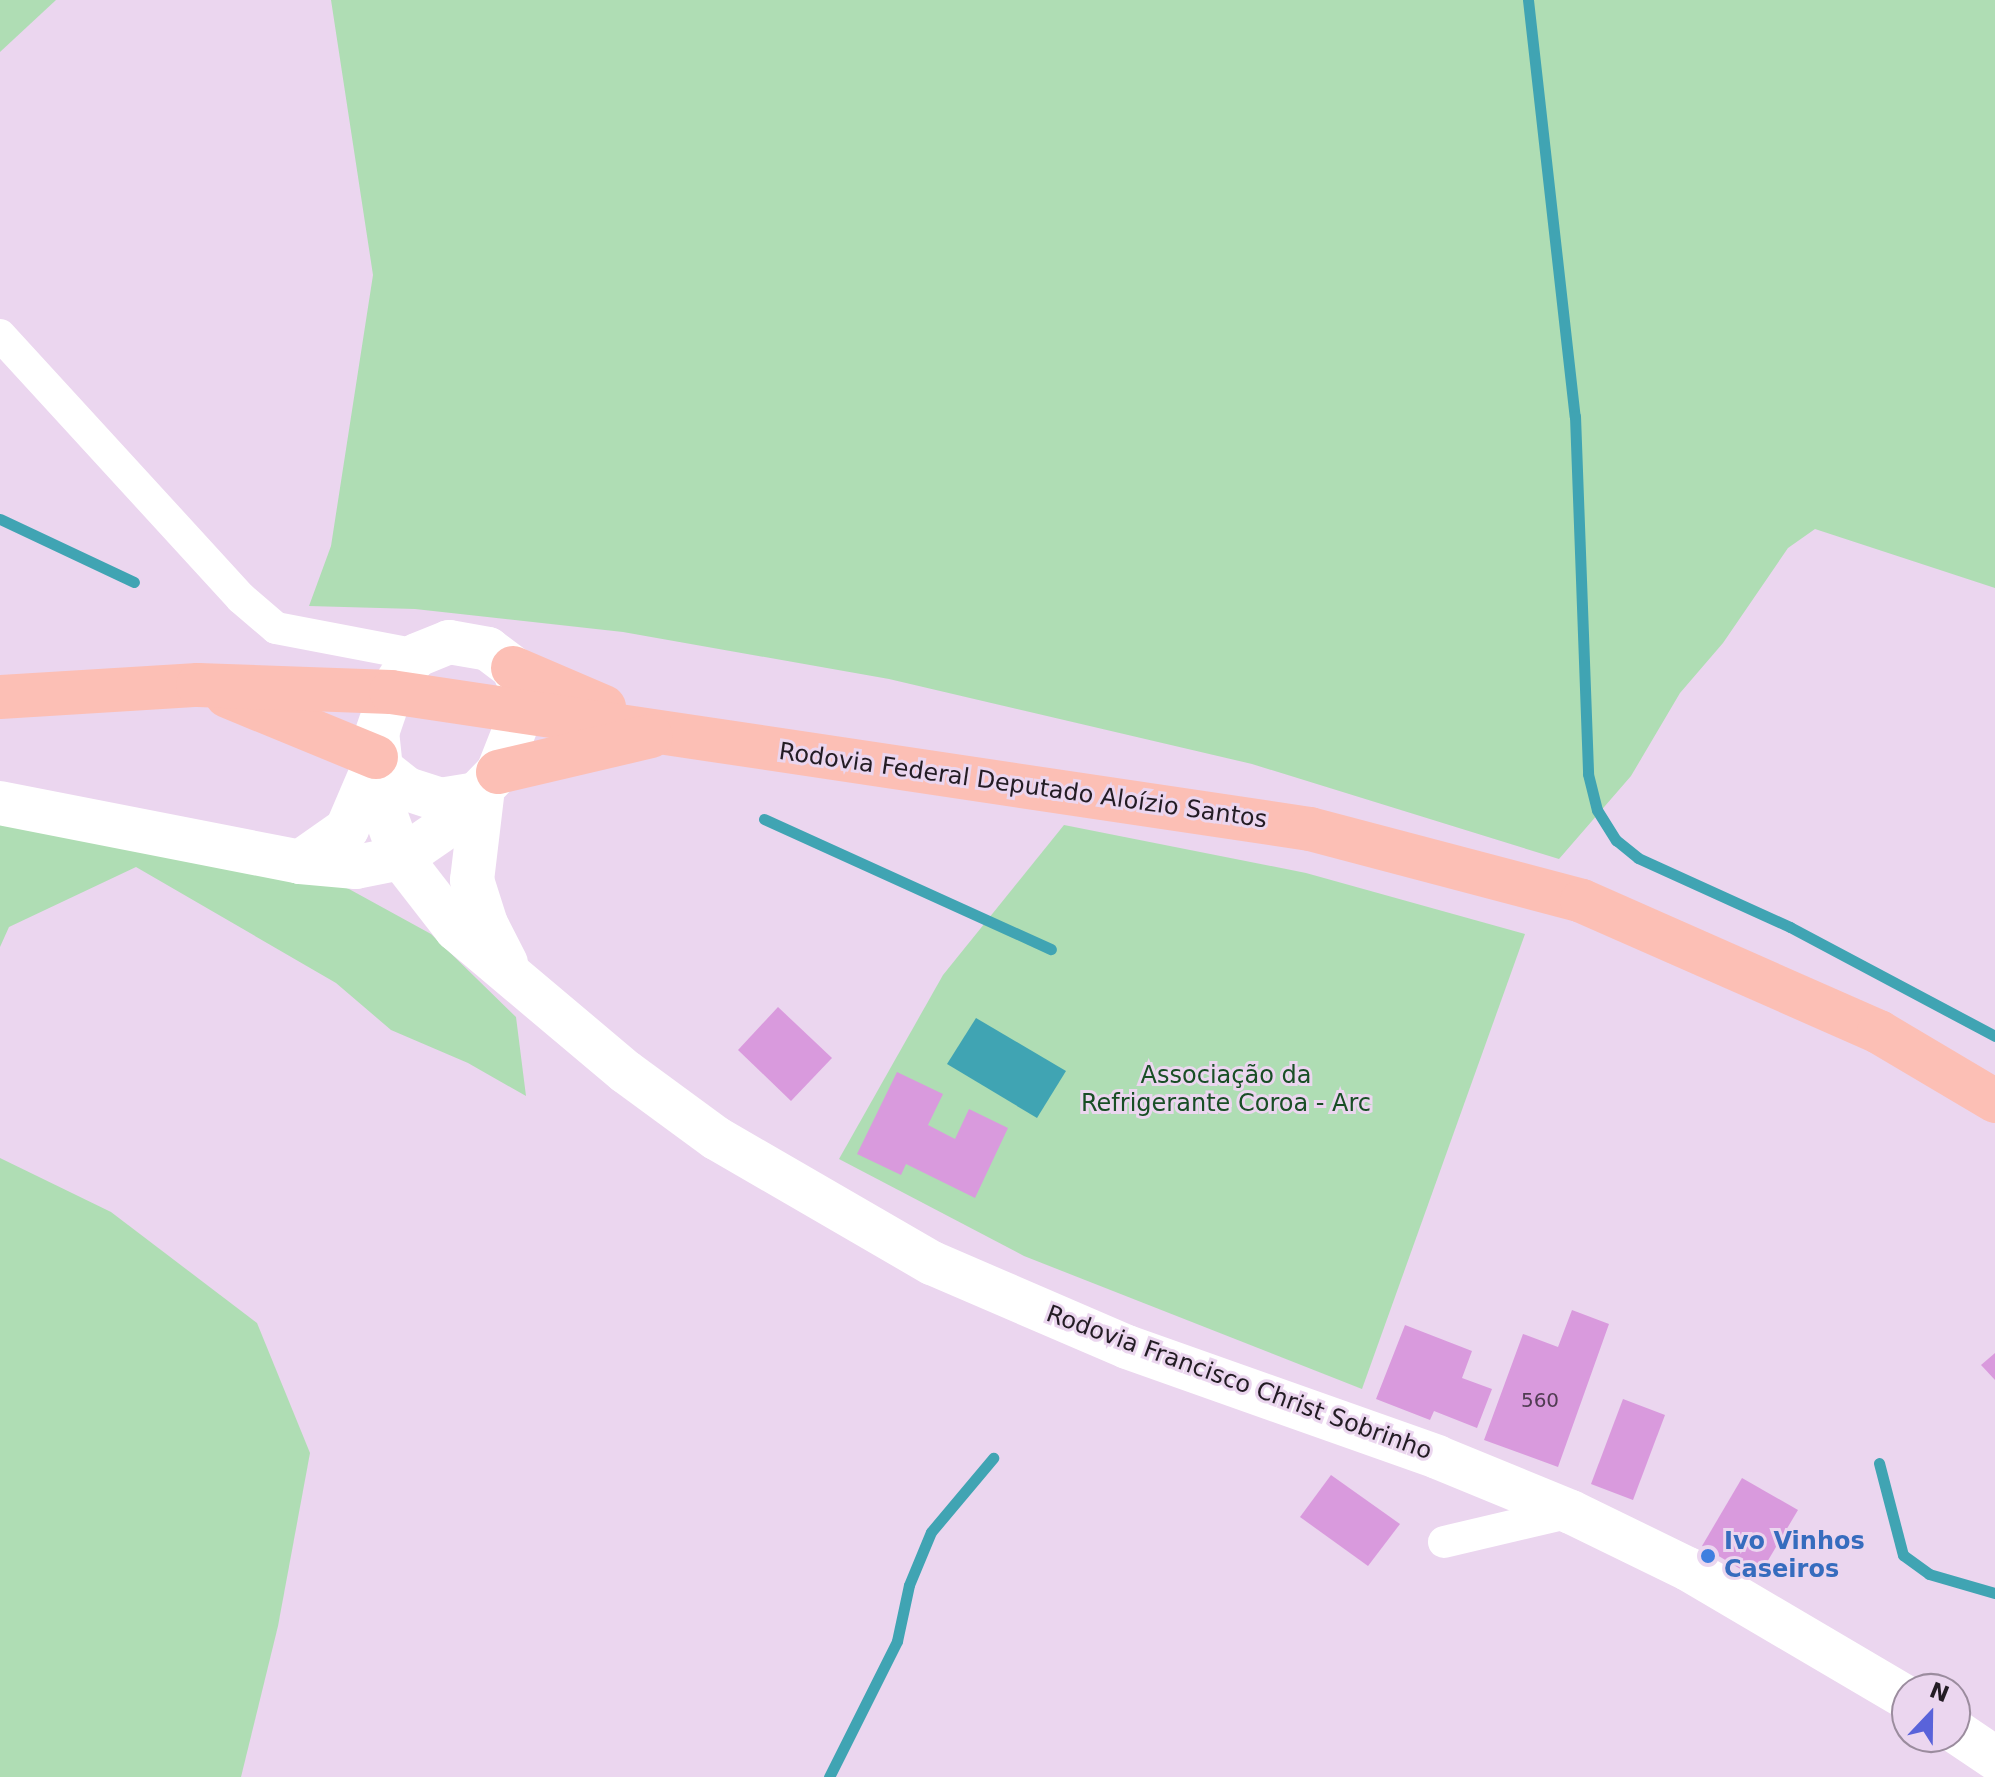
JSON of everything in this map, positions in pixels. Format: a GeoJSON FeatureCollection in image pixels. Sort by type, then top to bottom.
{"type":"FeatureCollection","features":[{"type":"Feature","properties":{"kind":"highway"},"geometry":{"type":"LineString","coordinates":[[513,668],[656,731]]}},
{"type":"Feature","properties":{"kind":"highway","name":"Rodovia Federal Deputado Aloízio Santos"},"geometry":{"type":"LineString","coordinates":[[0,697],[405,671],[522,711],[1310,829],[1582,901],[1741,968],[1879,1032],[1995,1101]]}},
{"type":"Feature","properties":{"kind":"highway"},"geometry":{"type":"LineString","coordinates":[[198,685],[378,762]]}},
{"type":"Feature","properties":{"kind":"highway"},"geometry":{"type":"LineString","coordinates":[[486,785],[656,731]]}},
{"type":"Feature","properties":{"kind":"street"},"geometry":{"type":"LineString","coordinates":[[0,335],[241,598],[276,628],[405,671]]}},
{"type":"Feature","properties":{"kind":"street"},"geometry":{"type":"LineString","coordinates":[[0,803],[300,862],[356,867],[401,858],[449,825],[486,785],[522,711],[522,688],[513,668],[488,649],[449,642],[405,671],[380,716],[378,762],[347,829],[300,862]]}},
{"type":"Feature","properties":{"kind":"street"},"geometry":{"type":"LineString","coordinates":[[378,762],[407,789],[441,800],[486,785]]}},
{"type":"Feature","properties":{"kind":"street","name":"Rodovia Francisco Christ Sobrinho"},"geometry":{"type":"LineString","coordinates":[[378,762],[385,813],[401,858],[456,929],[716,1138],[932,1263],[1127,1347],[1437,1457],[1571,1512],[1688,1569],[1891,1689]]}},
{"type":"Feature","properties":{"kind":"street","name":"Rodovia Francisco Christ Sobrinho"},"geometry":{"type":"LineString","coordinates":[[486,785],[472,880],[486,924],[515,979]]}},
{"type":"Feature","properties":{"kind":"street"},"geometry":{"type":"LineString","coordinates":[[1444,1542],[1571,1512]]}},
{"type":"Feature","properties":{"kind":"street"},"geometry":{"type":"LineString","coordinates":[[1971,1742],[1995,1758]]}},
{"type":"Feature","properties":{"kind":"green space"},"geometry":{"type":"Polygon","coordinates":[[[0,0],[56,0],[0,52],[0,0]]]}},
{"type":"Feature","properties":{"kind":"green space"},"geometry":{"type":"Polygon","coordinates":[[[331,0],[1995,0],[1995,588],[1815,529],[1788,548],[1723,643],[1680,693],[1631,776],[1559,859],[1252,764],[889,679],[623,632],[415,609],[309,606],[331,546],[373,275],[331,0]]]}},
{"type":"Feature","properties":{"kind":"green space"},"geometry":{"type":"Polygon","coordinates":[[[0,783],[284,863],[349,889],[431,934],[516,1017],[526,1096],[468,1063],[391,1030],[336,983],[136,867],[9,927],[0,947],[0,783]]]}},
{"type":"Feature","properties":{"kind":"green space","name":"Associação da Refrigerante Coroa - Arc"},"geometry":{"type":"Polygon","coordinates":[[[1064,825],[1306,873],[1525,934],[1362,1389],[1024,1256],[839,1159],[943,975],[1064,825]]]}},
{"type":"Feature","properties":{"kind":"green space"},"geometry":{"type":"Polygon","coordinates":[[[0,1158],[111,1212],[257,1323],[310,1453],[278,1626],[241,1777],[0,1777],[0,1158]]]}},
{"type":"Feature","properties":{"kind":"water"},"geometry":{"type":"Polygon","coordinates":[[[976,1018],[1066,1071],[1037,1118],[947,1064],[976,1018]]]}},
{"type":"Feature","properties":{"kind":"building"},"geometry":{"type":"Polygon","coordinates":[[[778,1007],[832,1058],[791,1101],[738,1050],[778,1007]]]}},
{"type":"Feature","properties":{"kind":"building"},"geometry":{"type":"Polygon","coordinates":[[[897,1072],[943,1094],[928,1125],[955,1139],[969,1109],[1008,1128],[975,1198],[906,1164],[901,1175],[857,1154],[897,1072]]]}},
{"type":"Feature","properties":{"kind":"building"},"geometry":{"type":"Polygon","coordinates":[[[1572,1310],[1609,1324],[1558,1467],[1484,1440],[1523,1334],[1558,1347],[1572,1310]]]}},
{"type":"Feature","properties":{"kind":"building"},"geometry":{"type":"Polygon","coordinates":[[[1405,1325],[1472,1351],[1462,1378],[1492,1389],[1477,1428],[1434,1411],[1430,1420],[1376,1399],[1405,1325]]]}},
{"type":"Feature","properties":{"kind":"building"},"geometry":{"type":"Polygon","coordinates":[[[1995,1353],[1995,1380],[1981,1365],[1995,1353]]]}},
{"type":"Feature","properties":{"kind":"building"},"geometry":{"type":"Polygon","coordinates":[[[1623,1399],[1665,1415],[1633,1500],[1591,1484],[1623,1399]]]}},
{"type":"Feature","properties":{"kind":"building"},"geometry":{"type":"Polygon","coordinates":[[[1331,1475],[1400,1524],[1368,1566],[1300,1517],[1331,1475]]]}},
{"type":"Feature","properties":{"kind":"building"},"geometry":{"type":"Polygon","coordinates":[[[1742,1478],[1798,1510],[1757,1579],[1702,1546],[1742,1478]]]}},
{"type":"Feature","properties":{"kind":"waterway"},"geometry":{"type":"LineString","coordinates":[[1528,0],[1575,416],[1588,774],[1597,810],[1616,840],[1638,858],[1790,927],[1995,1036]]}},
{"type":"Feature","properties":{"kind":"waterway"},"geometry":{"type":"LineString","coordinates":[[0,519],[134,582]]}},
{"type":"Feature","properties":{"kind":"waterway"},"geometry":{"type":"LineString","coordinates":[[764,819],[1051,949]]}},
{"type":"Feature","properties":{"kind":"waterway"},"geometry":{"type":"LineString","coordinates":[[829,1777],[897,1641],[909,1585],[931,1532],[993,1458]]}},
{"type":"Feature","properties":{"kind":"waterway"},"geometry":{"type":"LineString","coordinates":[[1879,1463],[1903,1555],[1929,1574],[1995,1593]]}},
{"type":"Feature","properties":{"kind":"place","name":"Ivo Vinhos Caseiros"},"geometry":{"type":"Point","coordinates":[1708,1556]}}]}
